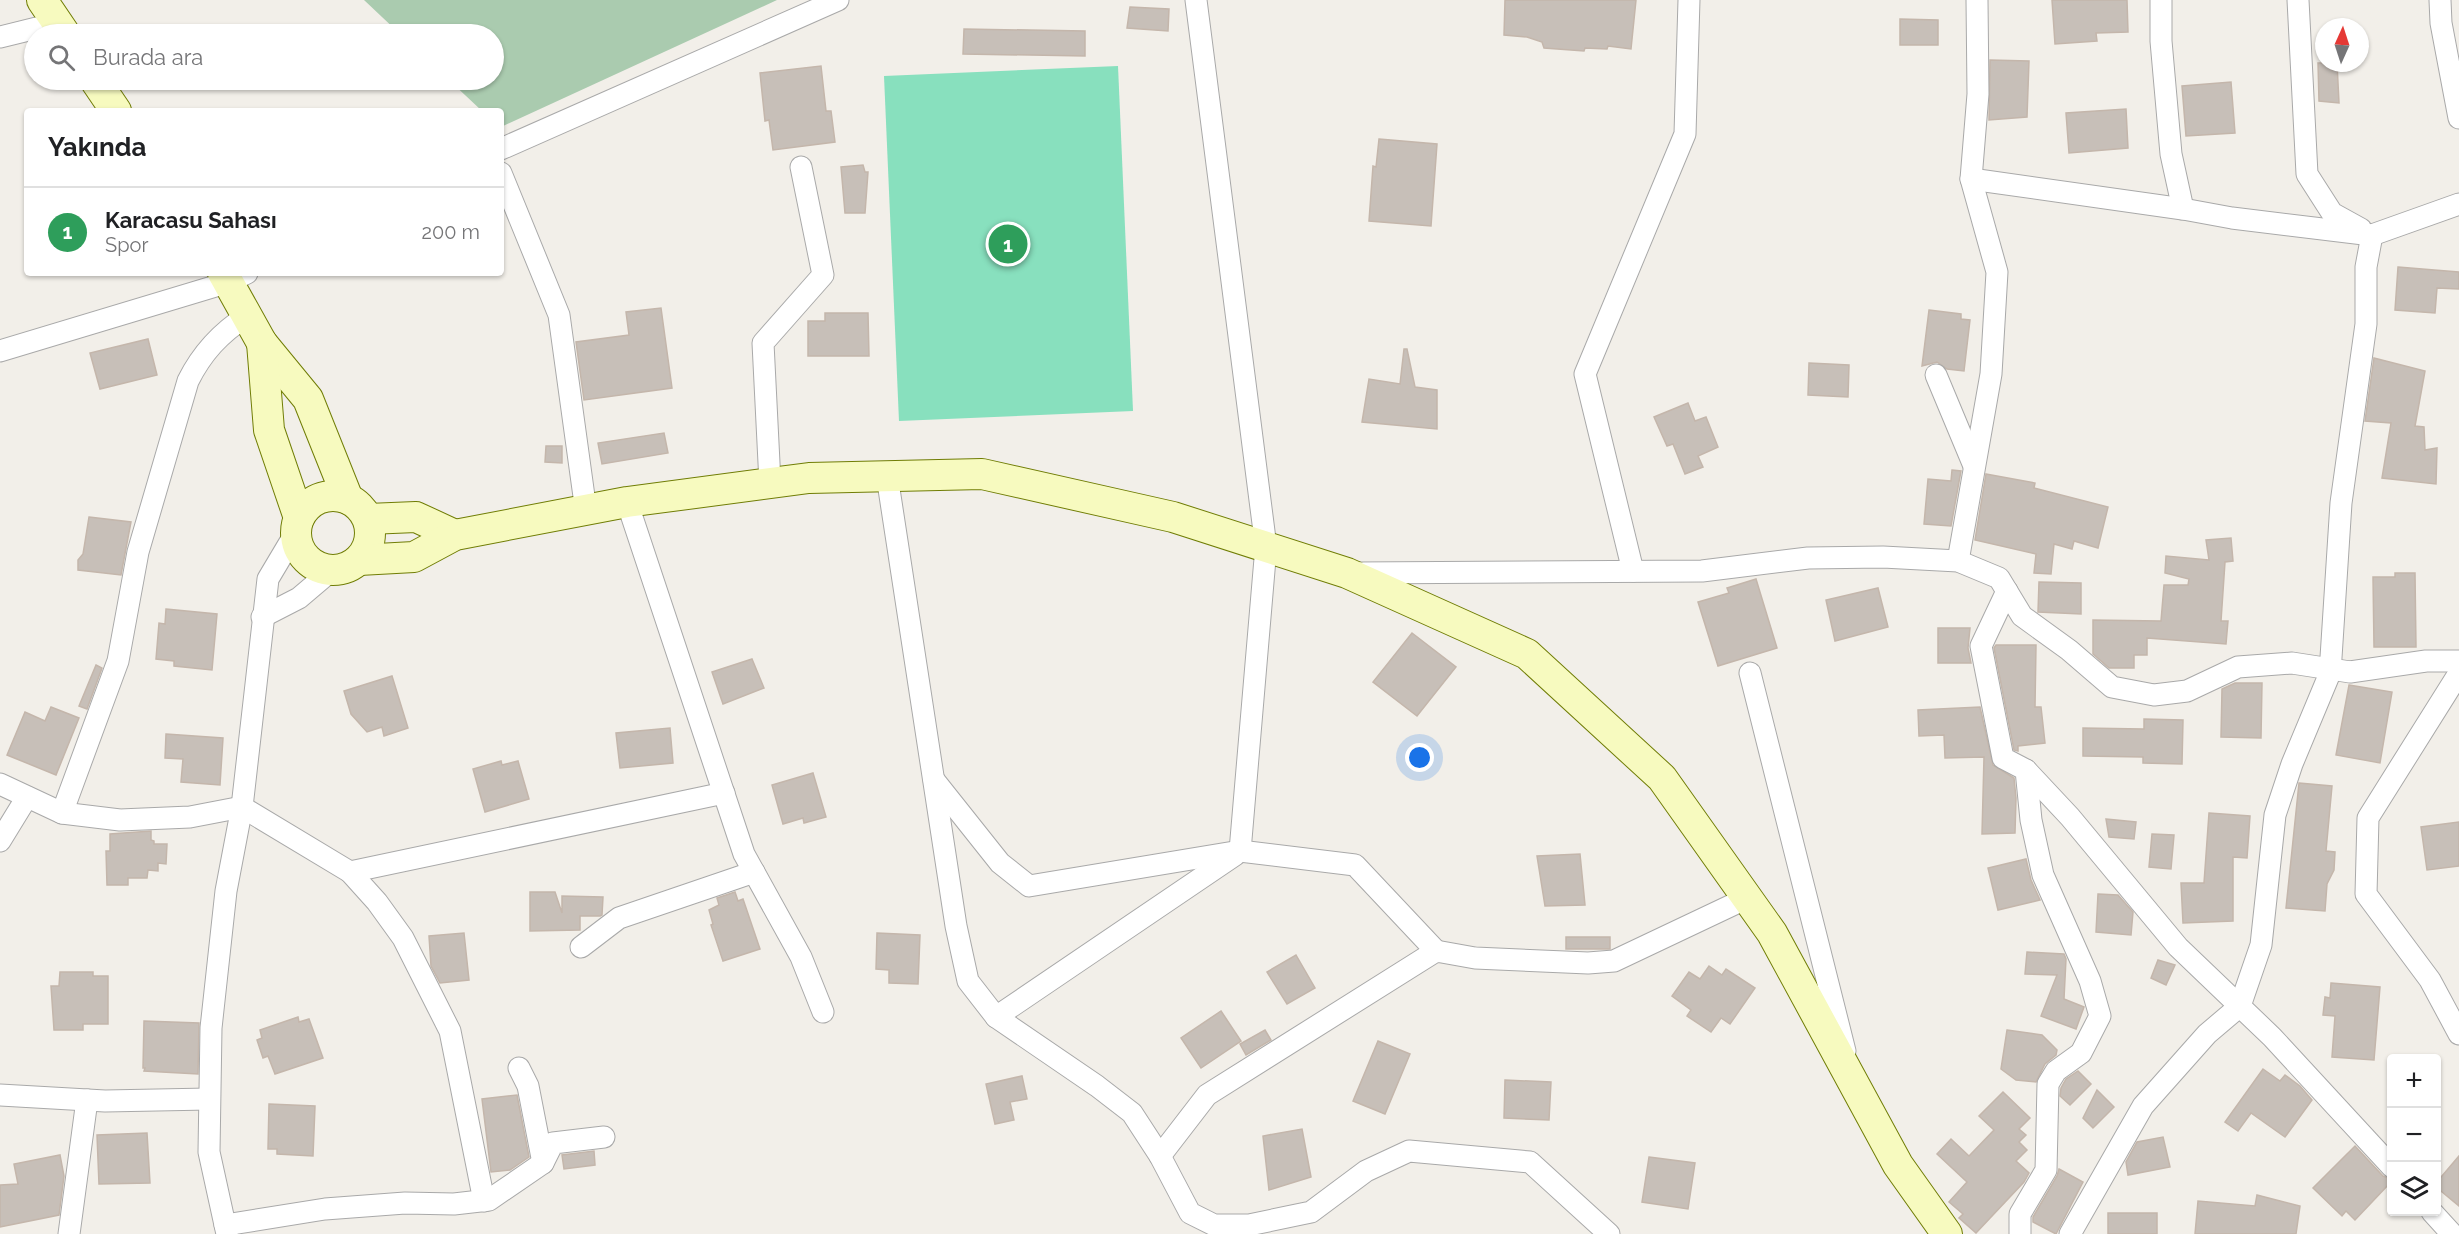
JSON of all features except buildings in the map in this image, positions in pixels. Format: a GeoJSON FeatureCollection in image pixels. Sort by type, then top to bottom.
{"type":"FeatureCollection","features":[{"type":"Feature","properties":{"kind":"main road"},"geometry":{"type":"LineString","coordinates":[[102,90],[114,108]]}},
{"type":"Feature","properties":{"kind":"main road"},"geometry":{"type":"LineString","coordinates":[[233,276],[247,316],[262,343],[308,399],[371,534],[367,548],[346,565]]}},
{"type":"Feature","properties":{"kind":"main road"},"geometry":{"type":"LineString","coordinates":[[262,343],[269,430],[297,525],[298,546],[306,558],[318,567],[414,557],[455,535],[627,502],[808,478],[982,474],[1173,517],[1347,573],[1527,654],[1662,778],[1772,933],[1898,1166],[1947,1234]]}},
{"type":"Feature","properties":{"kind":"main road"},"geometry":{"type":"LineString","coordinates":[[297,525],[308,506],[320,498],[334,495],[358,509],[416,517],[455,535]]}},
{"type":"Feature","properties":{"kind":"street"},"geometry":{"type":"LineString","coordinates":[[504,148],[838,0]]}},
{"type":"Feature","properties":{"kind":"street"},"geometry":{"type":"LineString","coordinates":[[1197,0],[1266,547],[1240,851]]}},
{"type":"Feature","properties":{"kind":"street"},"geometry":{"type":"LineString","coordinates":[[1633,571],[1585,374],[1685,134],[1689,0]]}},
{"type":"Feature","properties":{"kind":"street"},"geometry":{"type":"LineString","coordinates":[[1958,561],[1991,374],[1997,272],[1971,179],[1978,94],[1977,0]]}},
{"type":"Feature","properties":{"kind":"street"},"geometry":{"type":"LineString","coordinates":[[2161,0],[2161,41],[2171,154],[2183,209]]}},
{"type":"Feature","properties":{"kind":"street"},"geometry":{"type":"LineString","coordinates":[[2298,0],[2307,174],[2332,213],[2372,234]]}},
{"type":"Feature","properties":{"kind":"street"},"geometry":{"type":"LineString","coordinates":[[2440,0],[2441,23],[2459,118]]}},
{"type":"Feature","properties":{"kind":"street"},"geometry":{"type":"LineString","coordinates":[[40,24],[55,19]]}},
{"type":"Feature","properties":{"kind":"street"},"geometry":{"type":"LineString","coordinates":[[0,37],[24,29]]}},
{"type":"Feature","properties":{"kind":"street"},"geometry":{"type":"LineString","coordinates":[[770,483],[763,343],[823,275],[801,167]]}},
{"type":"Feature","properties":{"kind":"street"},"geometry":{"type":"LineString","coordinates":[[1971,179],[2232,218],[2372,234],[2459,204]]}},
{"type":"Feature","properties":{"kind":"street"},"geometry":{"type":"LineString","coordinates":[[504,180],[559,315],[586,511]]}},
{"type":"Feature","properties":{"kind":"street"},"geometry":{"type":"LineString","coordinates":[[2070,1234],[2143,1106],[2207,1034],[2240,1006],[2261,945],[2275,815],[2292,764],[2330,669],[2341,503],[2366,324],[2366,267],[2372,234]]}},
{"type":"Feature","properties":{"kind":"street"},"geometry":{"type":"LineString","coordinates":[[0,351],[233,276]]}},
{"type":"Feature","properties":{"kind":"street"},"geometry":{"type":"LineString","coordinates":[[62,813],[118,661],[138,552],[188,381],[207,350],[219,336],[247,316]]}},
{"type":"Feature","properties":{"kind":"street"},"geometry":{"type":"LineString","coordinates":[[1936,375],[1974,466]]}},
{"type":"Feature","properties":{"kind":"street"},"geometry":{"type":"LineString","coordinates":[[887,476],[956,926],[968,981],[996,1017],[1097,1086],[1132,1113],[1160,1156],[1190,1213],[1214,1225],[1250,1225],[1311,1212],[1366,1171],[1409,1151],[1530,1162],[1609,1234]]}},
{"type":"Feature","properties":{"kind":"street"},"geometry":{"type":"LineString","coordinates":[[627,502],[744,854],[801,957],[823,1012]]}},
{"type":"Feature","properties":{"kind":"street"},"geometry":{"type":"LineString","coordinates":[[297,525],[268,579],[242,807],[226,891],[212,1017],[209,1152],[226,1229],[325,1209],[405,1203],[454,1204],[489,1200],[543,1163],[553,1143],[604,1137]]}},
{"type":"Feature","properties":{"kind":"street"},"geometry":{"type":"LineString","coordinates":[[1347,573],[1702,571],[1808,558],[1882,557],[1958,561],[1999,578],[2022,616],[2069,650],[2112,687],[2154,695],[2187,691],[2238,668],[2292,663],[2350,672],[2426,661],[2459,662]]}},
{"type":"Feature","properties":{"kind":"street"},"geometry":{"type":"LineString","coordinates":[[262,617],[299,598],[346,565]]}},
{"type":"Feature","properties":{"kind":"street"},"geometry":{"type":"LineString","coordinates":[[2007,591],[1981,646],[2003,758],[2026,770],[2138,896],[2178,947],[2272,1037],[2387,1163]]}},
{"type":"Feature","properties":{"kind":"street"},"geometry":{"type":"LineString","coordinates":[[1750,673],[1852,1080]]}},
{"type":"Feature","properties":{"kind":"street"},"geometry":{"type":"LineString","coordinates":[[2459,673],[2368,818],[2366,894],[2430,980],[2459,1034]]}},
{"type":"Feature","properties":{"kind":"street"},"geometry":{"type":"LineString","coordinates":[[2020,1234],[2020,1214],[2046,1170],[2048,1084],[2056,1071],[2081,1053],[2100,1016],[2090,981],[2043,875],[2031,820],[2026,770]]}},
{"type":"Feature","properties":{"kind":"street"},"geometry":{"type":"LineString","coordinates":[[933,779],[1000,863],[1029,886],[1240,851],[1355,866],[1436,951],[1475,958],[1563,962],[1614,961],[1747,898]]}},
{"type":"Feature","properties":{"kind":"street"},"geometry":{"type":"LineString","coordinates":[[0,784],[62,813],[120,820],[190,817],[242,807],[350,872],[403,938],[450,1031],[484,1201]]}},
{"type":"Feature","properties":{"kind":"street"},"geometry":{"type":"LineString","coordinates":[[350,872],[724,793]]}},
{"type":"Feature","properties":{"kind":"street"},"geometry":{"type":"LineString","coordinates":[[0,841],[27,797]]}},
{"type":"Feature","properties":{"kind":"street"},"geometry":{"type":"LineString","coordinates":[[996,1017],[1240,851]]}},
{"type":"Feature","properties":{"kind":"street"},"geometry":{"type":"LineString","coordinates":[[581,947],[619,918],[754,872]]}},
{"type":"Feature","properties":{"kind":"street"},"geometry":{"type":"LineString","coordinates":[[1160,1156],[1207,1095],[1436,951]]}},
{"type":"Feature","properties":{"kind":"street"},"geometry":{"type":"LineString","coordinates":[[519,1068],[528,1086],[543,1163]]}},
{"type":"Feature","properties":{"kind":"street"},"geometry":{"type":"LineString","coordinates":[[0,1095],[87,1100],[209,1098]]}},
{"type":"Feature","properties":{"kind":"street"},"geometry":{"type":"LineString","coordinates":[[69,1234],[87,1100]]}},
{"type":"Feature","properties":{"kind":"street"},"geometry":{"type":"LineString","coordinates":[[2436,1216],[2452,1234]]}},
{"type":"Feature","properties":{"kind":"green space"},"geometry":{"type":"Polygon","coordinates":[[[364,0],[777,0],[504,126],[504,108],[479,108],[460,90],[504,90],[504,24],[389,24],[364,0]]]}},
{"type":"Feature","properties":{"kind":"green space"},"geometry":{"type":"Polygon","coordinates":[[[1118,66],[1133,411],[899,421],[884,76],[1118,66]]]}},
{"type":"Feature","properties":{"kind":"place","name":"Karacasu Sahası"},"geometry":{"type":"Point","coordinates":[1008,244]}}]}
